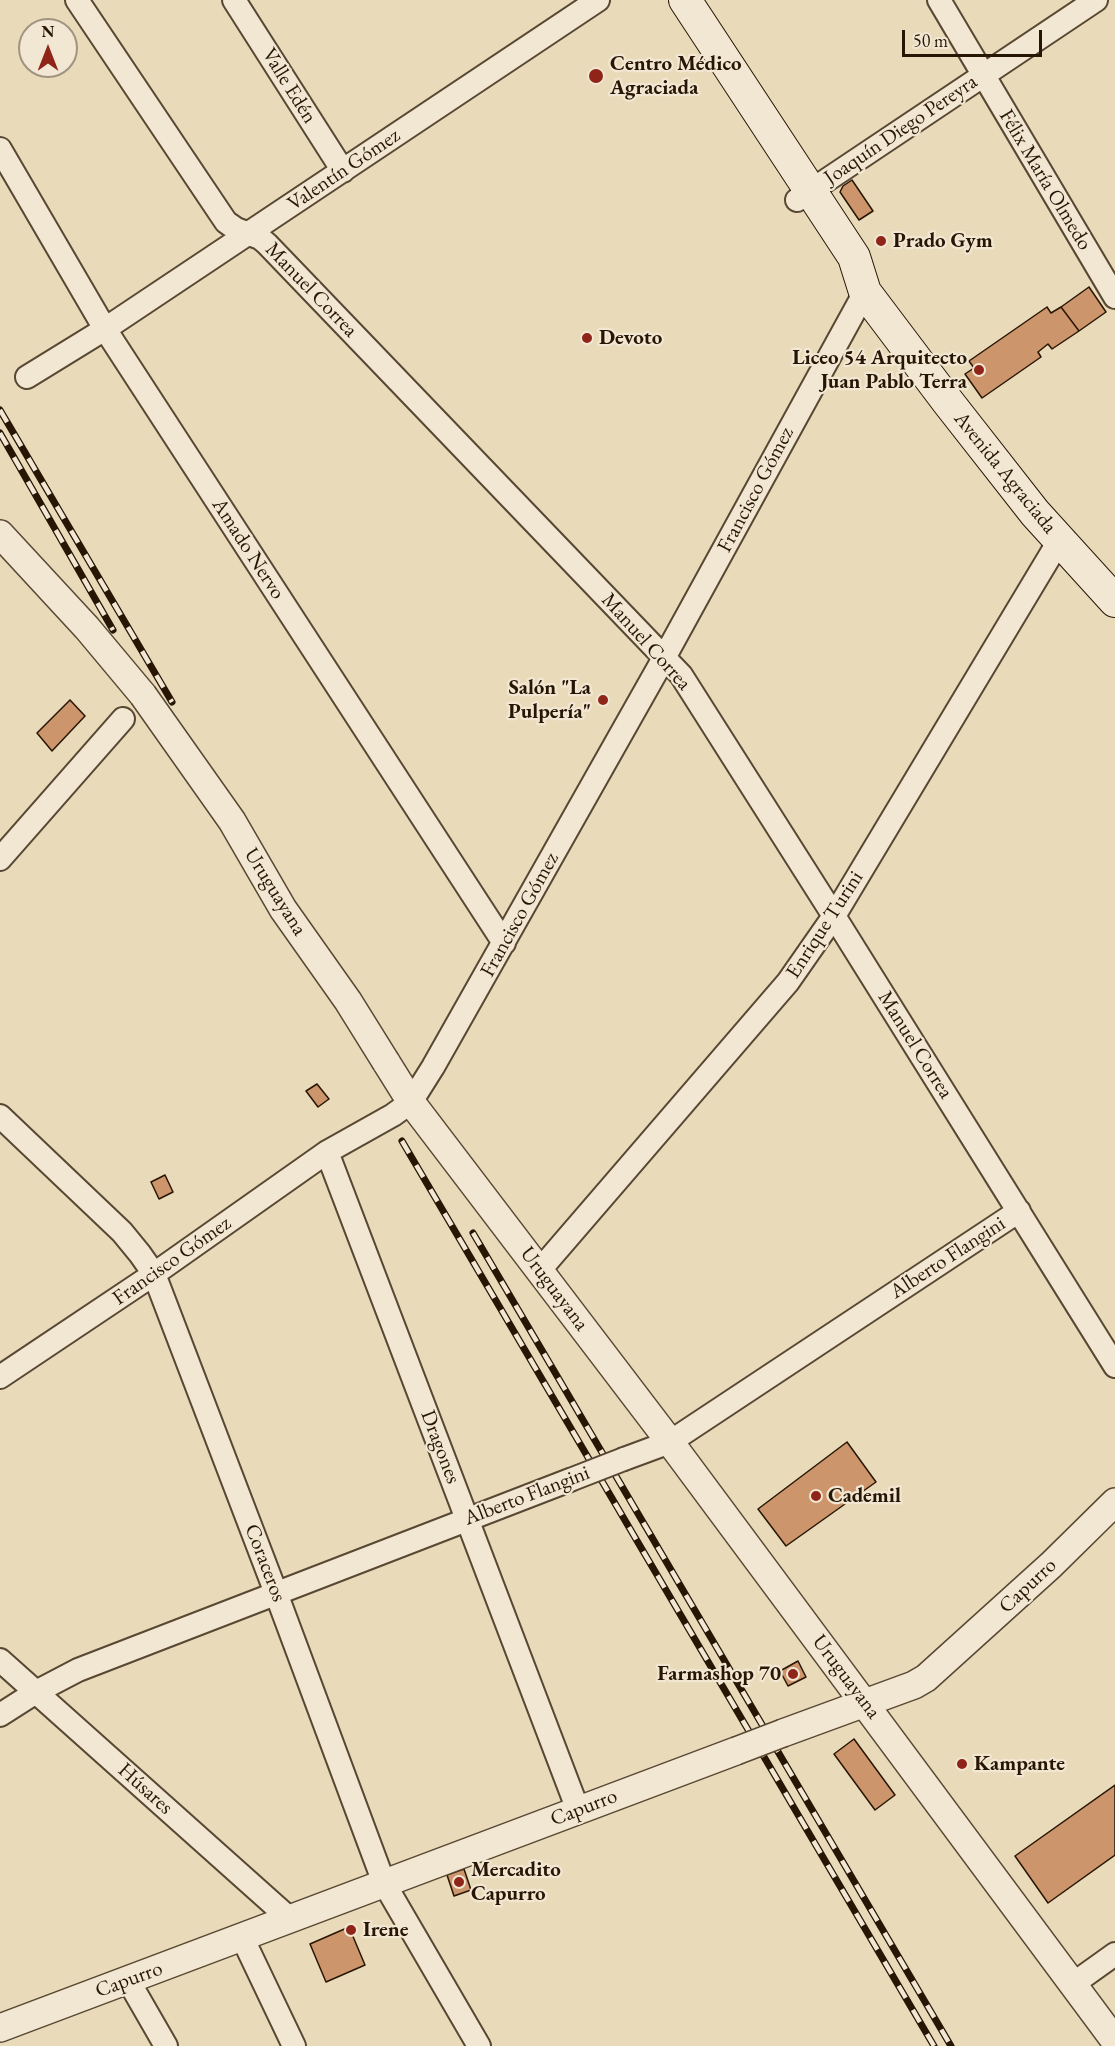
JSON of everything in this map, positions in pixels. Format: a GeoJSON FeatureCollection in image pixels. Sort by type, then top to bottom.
{"type":"FeatureCollection","features":[{"type":"Feature","properties":{"kind":"main road","name":"Avenida Agraciada"},"geometry":{"type":"LineString","coordinates":[[666,0],[803,195]]}},
{"type":"Feature","properties":{"kind":"main road","name":"Avenida Agraciada"},"geometry":{"type":"LineString","coordinates":[[686,0],[803,195],[842,269],[863,286],[948,402],[1059,541],[1115,601]]}},
{"type":"Feature","properties":{"kind":"street","name":"Manuel Correa"},"geometry":{"type":"LineString","coordinates":[[77,0],[226,222],[267,244],[681,675],[1115,1366]]}},
{"type":"Feature","properties":{"kind":"street","name":"Valle Edén"},"geometry":{"type":"LineString","coordinates":[[234,0],[343,171]]}},
{"type":"Feature","properties":{"kind":"street","name":"Valentín Gómez"},"geometry":{"type":"LineString","coordinates":[[27,377],[105,329],[598,0]]}},
{"type":"Feature","properties":{"kind":"street","name":"Félix María Olmedo"},"geometry":{"type":"LineString","coordinates":[[939,0],[1115,297]]}},
{"type":"Feature","properties":{"kind":"street","name":"Joaquín Diego Pereyra"},"geometry":{"type":"LineString","coordinates":[[803,195],[1096,0]]}},
{"type":"Feature","properties":{"kind":"street","name":"Amado Nervo"},"geometry":{"type":"LineString","coordinates":[[0,149],[105,329],[504,943]]}},
{"type":"Feature","properties":{"kind":"street","name":"Francisco Gómez"},"geometry":{"type":"LineString","coordinates":[[0,1377],[154,1274],[327,1152],[393,1115],[411,1102],[504,943],[664,658],[863,286]]}},
{"type":"Feature","properties":{"kind":"street","name":"Uruguayana"},"geometry":{"type":"LineString","coordinates":[[0,534],[81,621],[143,695],[232,822],[283,909],[348,1001],[411,1102],[866,1703],[1115,2042]]}},
{"type":"Feature","properties":{"kind":"street","name":"Enrique Turini"},"geometry":{"type":"LineString","coordinates":[[539,1271],[788,982],[834,916],[1059,541]]}},
{"type":"Feature","properties":{"kind":"street"},"geometry":{"type":"LineString","coordinates":[[0,859],[123,719]]}},
{"type":"Feature","properties":{"kind":"street","name":"Coraceros"},"geometry":{"type":"LineString","coordinates":[[0,1116],[122,1233],[154,1274],[384,1883],[479,2046]]}},
{"type":"Feature","properties":{"kind":"street","name":"Dragones"},"geometry":{"type":"LineString","coordinates":[[327,1152],[578,1810]]}},
{"type":"Feature","properties":{"kind":"street","name":"Alberto Flangini"},"geometry":{"type":"LineString","coordinates":[[0,1715],[36,1692],[78,1670],[670,1442],[1019,1211]]}},
{"type":"Feature","properties":{"kind":"street","name":"Capurro"},"geometry":{"type":"LineString","coordinates":[[0,2028],[914,1685],[937,1670],[1051,1565],[1115,1502]]}},
{"type":"Feature","properties":{"kind":"street","name":"Húsares"},"geometry":{"type":"LineString","coordinates":[[0,1660],[290,1919]]}},
{"type":"Feature","properties":{"kind":"street"},"geometry":{"type":"LineString","coordinates":[[242,1937],[294,2046]]}},
{"type":"Feature","properties":{"kind":"street"},"geometry":{"type":"LineString","coordinates":[[1073,1984],[1115,1954]]}},
{"type":"Feature","properties":{"kind":"street"},"geometry":{"type":"LineString","coordinates":[[128,1980],[166,2046]]}},
{"type":"Feature","properties":{"kind":"building"},"geometry":{"type":"Polygon","coordinates":[[[852,180],[873,211],[859,220],[840,192],[843,186],[852,180]]]}},
{"type":"Feature","properties":{"kind":"building"},"geometry":{"type":"Polygon","coordinates":[[[1089,287],[1106,312],[1079,331],[1061,307],[1089,287]]]}},
{"type":"Feature","properties":{"kind":"building"},"geometry":{"type":"Polygon","coordinates":[[[1047,307],[1051,313],[1061,307],[1079,331],[1052,349],[1048,344],[1038,352],[1041,357],[982,398],[965,374],[974,368],[969,361],[1047,307]]]}},
{"type":"Feature","properties":{"kind":"building"},"geometry":{"type":"Polygon","coordinates":[[[70,700],[85,716],[52,751],[37,733],[70,700]]]}},
{"type":"Feature","properties":{"kind":"building"},"geometry":{"type":"Polygon","coordinates":[[[317,1084],[329,1099],[318,1107],[306,1091],[317,1084]]]}},
{"type":"Feature","properties":{"kind":"building"},"geometry":{"type":"Polygon","coordinates":[[[165,1175],[173,1192],[159,1199],[151,1182],[165,1175]]]}},
{"type":"Feature","properties":{"kind":"building","name":"Cademil"},"geometry":{"type":"Polygon","coordinates":[[[847,1442],[876,1482],[786,1546],[758,1509],[847,1442]]]}},
{"type":"Feature","properties":{"kind":"building","name":"Farmashop 70"},"geometry":{"type":"Polygon","coordinates":[[[798,1661],[806,1677],[788,1686],[780,1671],[798,1661]]]}},
{"type":"Feature","properties":{"kind":"building"},"geometry":{"type":"Polygon","coordinates":[[[854,1739],[895,1795],[875,1810],[834,1754],[854,1739]]]}},
{"type":"Feature","properties":{"kind":"building"},"geometry":{"type":"Polygon","coordinates":[[[1115,1785],[1115,1855],[1048,1903],[1015,1856],[1115,1785]]]}},
{"type":"Feature","properties":{"kind":"building","name":"Mercadito Capurro"},"geometry":{"type":"Polygon","coordinates":[[[464,1869],[471,1890],[454,1896],[447,1875],[464,1869]]]}},
{"type":"Feature","properties":{"kind":"building"},"geometry":{"type":"Polygon","coordinates":[[[349,1927],[365,1965],[326,1982],[310,1944],[349,1927]]]}},
{"type":"Feature","properties":{"kind":"railway"},"geometry":{"type":"LineString","coordinates":[[0,410],[172,702]]}},
{"type":"Feature","properties":{"kind":"railway"},"geometry":{"type":"LineString","coordinates":[[0,433],[113,630]]}},
{"type":"Feature","properties":{"kind":"railway"},"geometry":{"type":"LineString","coordinates":[[402,1141],[934,2046]]}},
{"type":"Feature","properties":{"kind":"railway"},"geometry":{"type":"LineString","coordinates":[[473,1233],[951,2046]]}},
{"type":"Feature","properties":{"kind":"place","name":"Centro Médico Agraciada"},"geometry":{"type":"Point","coordinates":[596,76]}},
{"type":"Feature","properties":{"kind":"place","name":"Prado Gym"},"geometry":{"type":"Point","coordinates":[881,241]}},
{"type":"Feature","properties":{"kind":"place","name":"Devoto"},"geometry":{"type":"Point","coordinates":[587,338]}},
{"type":"Feature","properties":{"kind":"place","name":"Liceo 54 Arquitecto Juan Pablo Terra"},"geometry":{"type":"Point","coordinates":[979,370]}},
{"type":"Feature","properties":{"kind":"place","name":"Salón \"La Pulpería\""},"geometry":{"type":"Point","coordinates":[603,700]}},
{"type":"Feature","properties":{"kind":"place","name":"Cademil"},"geometry":{"type":"Point","coordinates":[816,1496]}},
{"type":"Feature","properties":{"kind":"place","name":"Farmashop 70"},"geometry":{"type":"Point","coordinates":[793,1674]}},
{"type":"Feature","properties":{"kind":"place","name":"Kampante"},"geometry":{"type":"Point","coordinates":[962,1764]}},
{"type":"Feature","properties":{"kind":"place","name":"Mercadito Capurro"},"geometry":{"type":"Point","coordinates":[459,1882]}},
{"type":"Feature","properties":{"kind":"place","name":"Irene"},"geometry":{"type":"Point","coordinates":[351,1930]}}]}
